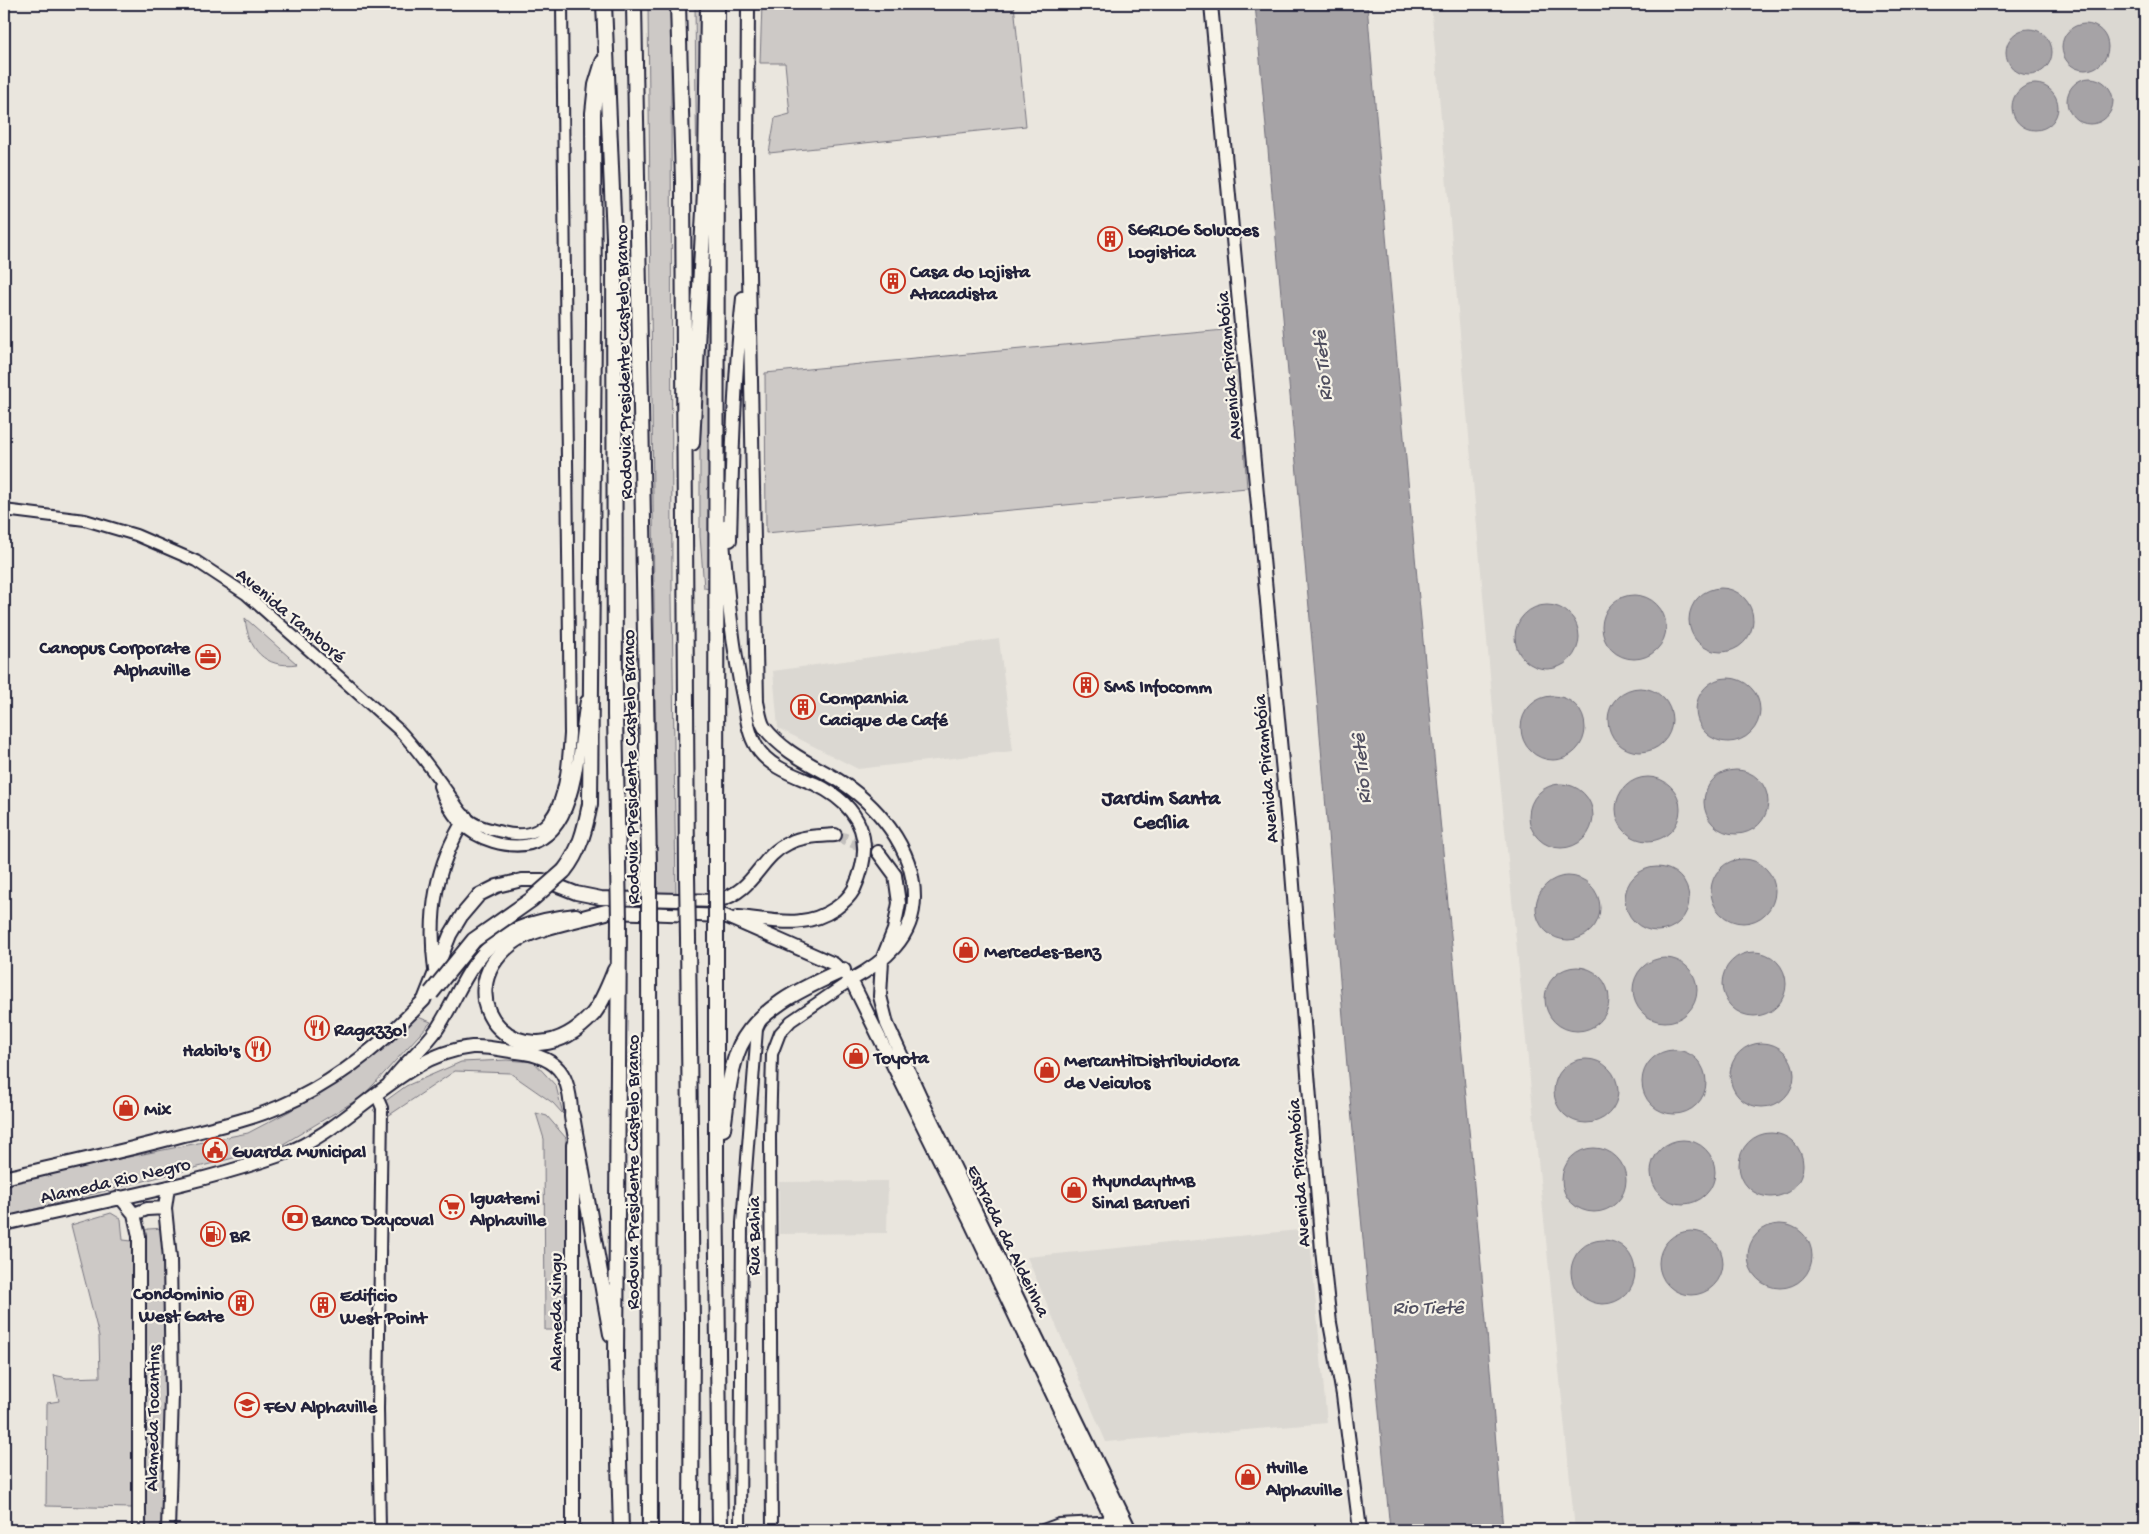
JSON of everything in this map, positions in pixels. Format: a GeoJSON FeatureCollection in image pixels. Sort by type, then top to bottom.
{"type":"FeatureCollection","features":[{"type":"Feature","properties":{"kind":"highway","name":"Rodovia Presidente Castelo Branco"},"geometry":{"type":"LineString","coordinates":[[604,4],[614,237],[615,715],[619,956],[616,1357],[621,1530]]}},
{"type":"Feature","properties":{"kind":"highway","name":"Rodovia Presidente Castelo Branco"},"geometry":{"type":"LineString","coordinates":[[634,4],[650,867],[650,1530]]}},
{"type":"Feature","properties":{"kind":"highway"},"geometry":{"type":"LineString","coordinates":[[678,4],[683,182],[684,539],[692,1326],[691,1530]]}},
{"type":"Feature","properties":{"kind":"highway"},"geometry":{"type":"LineString","coordinates":[[684,539],[693,428],[700,248],[706,172],[708,4]]}},
{"type":"Feature","properties":{"kind":"highway"},"geometry":{"type":"LineString","coordinates":[[717,4],[716,1169],[720,1530]]}},
{"type":"Feature","properties":{"kind":"highway"},"geometry":{"type":"LineString","coordinates":[[428,996],[474,940],[545,890],[564,871],[576,856],[586,828],[590,804],[594,323],[593,113],[596,85],[606,52]]}},
{"type":"Feature","properties":{"kind":"highway"},"geometry":{"type":"LineString","coordinates":[[606,912],[537,932],[513,942],[489,969],[487,1007],[493,1021],[502,1033],[516,1040],[530,1043],[560,1037],[573,1030],[592,1014],[607,990],[619,956]]}},
{"type":"Feature","properties":{"kind":"highway"},"geometry":{"type":"LineString","coordinates":[[716,1169],[734,1065],[748,1032],[763,1016],[788,999],[847,975]]}},
{"type":"Feature","properties":{"kind":"highway"},"geometry":{"type":"LineString","coordinates":[[572,1116],[603,1301],[616,1357]]}},
{"type":"Feature","properties":{"kind":"main road"},"geometry":{"type":"LineString","coordinates":[[725,916],[847,975],[882,960],[897,947],[908,930],[914,908],[913,880],[900,844],[886,822],[865,800],[836,779],[786,750],[774,739],[763,726],[757,702],[746,166],[748,4]]}},
{"type":"Feature","properties":{"kind":"main road","name":"Avenida Pirambóia"},"geometry":{"type":"LineString","coordinates":[[1211,4],[1290,847],[1322,1250],[1330,1323],[1356,1484],[1360,1530]]}},
{"type":"Feature","properties":{"kind":"main road"},"geometry":{"type":"LineString","coordinates":[[729,609],[733,436],[738,345],[749,251]]}},
{"type":"Feature","properties":{"kind":"main road"},"geometry":{"type":"LineString","coordinates":[[389,1084],[398,1070],[434,1033],[475,963],[495,941],[524,925],[556,917],[606,912],[725,916],[798,923],[811,921],[828,913],[852,893],[861,875],[865,846],[857,817],[840,800],[816,785],[774,764],[755,745],[749,729],[736,665],[729,609],[717,445]]}},
{"type":"Feature","properties":{"kind":"main road"},"geometry":{"type":"LineString","coordinates":[[435,973],[431,923],[437,885],[447,854],[463,821]]}},
{"type":"Feature","properties":{"kind":"main road"},"geometry":{"type":"LineString","coordinates":[[428,996],[450,934],[462,915],[479,895],[497,886],[522,880],[543,880],[576,893],[601,898],[717,901],[733,897],[743,889],[769,859],[790,842],[836,835]]}},
{"type":"Feature","properties":{"kind":"main road","name":"Estrada da Aldeinha"},"geometry":{"type":"LineString","coordinates":[[878,852],[895,875],[899,903],[894,930],[882,960],[880,981],[881,1005],[913,1083],[1122,1526]]}},
{"type":"Feature","properties":{"kind":"main road","name":"Estrada da Aldeinha"},"geometry":{"type":"LineString","coordinates":[[847,975],[1122,1526]]}},
{"type":"Feature","properties":{"kind":"main road","name":"Alameda Rio Negro"},"geometry":{"type":"LineString","coordinates":[[4,1178],[235,1123],[280,1107],[326,1081],[371,1049],[400,1025],[428,996]]}},
{"type":"Feature","properties":{"kind":"main road"},"geometry":{"type":"LineString","coordinates":[[863,1004],[881,1005]]}},
{"type":"Feature","properties":{"kind":"main road","name":"Alameda Rio Negro"},"geometry":{"type":"LineString","coordinates":[[4,1224],[168,1187],[290,1151],[340,1122],[389,1084],[441,1055],[473,1047],[538,1054],[558,1067]]}},
{"type":"Feature","properties":{"kind":"main road","name":"Alameda Xingu"},"geometry":{"type":"LineString","coordinates":[[558,1067],[565,1080],[572,1116],[574,1202],[573,1530]]}},
{"type":"Feature","properties":{"kind":"main road","name":"Alameda Tocantins"},"geometry":{"type":"LineString","coordinates":[[168,1187],[165,1208],[170,1258],[172,1395],[168,1530]]}},
{"type":"Feature","properties":{"kind":"main road","name":"Alameda Tocantins"},"geometry":{"type":"LineString","coordinates":[[120,1197],[134,1214],[139,1236],[139,1530]]}},
{"type":"Feature","properties":{"kind":"main road"},"geometry":{"type":"LineString","coordinates":[[134,1214],[147,1209],[165,1208]]}},
{"type":"Feature","properties":{"kind":"street"},"geometry":{"type":"LineString","coordinates":[[463,821],[509,834],[534,832],[553,818],[559,805],[568,772],[570,673],[562,4]]}},
{"type":"Feature","properties":{"kind":"street","name":"Avenida Tamboré"},"geometry":{"type":"LineString","coordinates":[[4,510],[85,520],[178,551],[205,566],[256,602],[399,730],[414,745],[463,821]]}},
{"type":"Feature","properties":{"kind":"street"},"geometry":{"type":"LineString","coordinates":[[463,821],[477,836],[507,844],[521,845],[536,841],[552,832],[564,814],[576,781],[590,681]]}},
{"type":"Feature","properties":{"kind":"street","name":"Rua Bahia"},"geometry":{"type":"LineString","coordinates":[[772,1530],[770,1186],[772,1054],[774,1043],[780,1033],[847,975]]}},
{"type":"Feature","properties":{"kind":"street"},"geometry":{"type":"LineString","coordinates":[[740,1530],[742,1223],[757,1029],[763,1016]]}},
{"type":"Feature","properties":{"kind":"street"},"geometry":{"type":"LineString","coordinates":[[376,1094],[382,1108],[378,1409],[380,1530]]}},
{"type":"Feature","properties":{"kind":"street"},"geometry":{"type":"LineString","coordinates":[[1043,1530],[1058,1524],[1122,1526]]}},
{"type":"Feature","properties":{"kind":"shaded area"},"geometry":{"type":"Polygon","coordinates":[[[648,4],[671,4],[672,596],[676,895],[657,896],[648,4]]]}},
{"type":"Feature","properties":{"kind":"shaded area"},"geometry":{"type":"Polygon","coordinates":[[[695,4],[704,4],[697,196],[695,4]]]}},
{"type":"Feature","properties":{"kind":"shaded area"},"geometry":{"type":"Polygon","coordinates":[[[762,4],[1014,4],[1026,126],[769,153],[775,118],[790,114],[785,63],[760,63],[762,4]]]}},
{"type":"Feature","properties":{"kind":"shaded area"},"geometry":{"type":"Polygon","coordinates":[[[1431,4],[2145,4],[2145,1530],[1575,1530],[1494,720],[1431,4]]]}},
{"type":"Feature","properties":{"kind":"shaded area"},"geometry":{"type":"Polygon","coordinates":[[[714,135],[710,589],[704,588],[700,536],[700,449],[714,135]]]}},
{"type":"Feature","properties":{"kind":"shaded area"},"geometry":{"type":"Polygon","coordinates":[[[1235,329],[1247,488],[766,533],[765,373],[1235,329]]]}},
{"type":"Feature","properties":{"kind":"shaded area"},"geometry":{"type":"Polygon","coordinates":[[[245,618],[297,664],[286,665],[276,663],[267,660],[260,654],[250,639],[245,618]]]}},
{"type":"Feature","properties":{"kind":"shaded area"},"geometry":{"type":"Polygon","coordinates":[[[999,639],[1013,751],[858,769],[778,728],[773,671],[999,639]]]}},
{"type":"Feature","properties":{"kind":"shaded area"},"geometry":{"type":"Polygon","coordinates":[[[418,1017],[431,1022],[363,1096],[280,1146],[4,1217],[4,1182],[248,1133],[290,1111],[358,1066],[418,1017]]]}},
{"type":"Feature","properties":{"kind":"shaded area"},"geometry":{"type":"Polygon","coordinates":[[[507,1060],[534,1062],[556,1086],[563,1114],[553,1103],[510,1073],[455,1071],[382,1120],[373,1110],[406,1086],[461,1062],[507,1060]]]}},
{"type":"Feature","properties":{"kind":"shaded area"},"geometry":{"type":"Polygon","coordinates":[[[536,1113],[547,1116],[566,1138],[566,1330],[545,1330],[544,1139],[536,1113]]]}},
{"type":"Feature","properties":{"kind":"shaded area"},"geometry":{"type":"Polygon","coordinates":[[[888,1181],[887,1233],[779,1234],[779,1182],[888,1181]]]}},
{"type":"Feature","properties":{"kind":"shaded area"},"geometry":{"type":"Polygon","coordinates":[[[111,1213],[121,1219],[123,1240],[132,1241],[132,1508],[46,1506],[47,1403],[59,1401],[54,1375],[67,1378],[100,1377],[99,1336],[71,1225],[111,1213]]]}},
{"type":"Feature","properties":{"kind":"shaded area"},"geometry":{"type":"Polygon","coordinates":[[[165,1228],[168,1358],[162,1530],[145,1530],[144,1231],[165,1228]]]}},
{"type":"Feature","properties":{"kind":"shaded area"},"geometry":{"type":"Polygon","coordinates":[[[1309,1229],[1327,1423],[1106,1442],[1027,1257],[1309,1229]]]}},
{"type":"Feature","properties":{"kind":"water","name":"Rio Tietê"},"geometry":{"type":"Polygon","coordinates":[[[1255,4],[1367,4],[1399,386],[1471,1148],[1503,1530],[1390,1530],[1347,1066],[1316,686],[1255,4]]]}},
{"type":"Feature","properties":{"kind":"water"},"geometry":{"type":"Polygon","coordinates":[[[2085,24],[2098,28],[2104,34],[2108,47],[2104,60],[2098,66],[2085,70],[2072,66],[2066,60],[2062,47],[2066,34],[2072,28],[2085,24]]]}},
{"type":"Feature","properties":{"kind":"water"},"geometry":{"type":"Polygon","coordinates":[[[2029,29],[2042,33],[2048,39],[2052,52],[2048,65],[2042,71],[2029,75],[2016,71],[2010,65],[2006,52],[2010,39],[2016,33],[2029,29]]]}},
{"type":"Feature","properties":{"kind":"water"},"geometry":{"type":"Polygon","coordinates":[[[2090,78],[2103,82],[2109,88],[2113,101],[2109,114],[2103,120],[2090,124],[2077,120],[2071,114],[2067,101],[2071,88],[2077,82],[2090,78]]]}},
{"type":"Feature","properties":{"kind":"water"},"geometry":{"type":"Polygon","coordinates":[[[2035,84],[2048,88],[2054,94],[2058,107],[2054,120],[2048,126],[2035,130],[2022,126],[2016,120],[2012,107],[2016,94],[2022,88],[2035,84]]]}},
{"type":"Feature","properties":{"kind":"water"},"geometry":{"type":"Polygon","coordinates":[[[1715,588],[1727,588],[1744,597],[1751,608],[1753,620],[1751,632],[1744,643],[1727,652],[1715,652],[1703,647],[1694,638],[1689,626],[1689,614],[1694,602],[1703,593],[1715,588]]]}},
{"type":"Feature","properties":{"kind":"water"},"geometry":{"type":"Polygon","coordinates":[[[1628,595],[1640,595],[1657,604],[1664,615],[1666,627],[1664,639],[1657,650],[1640,659],[1628,659],[1616,654],[1607,645],[1602,633],[1602,621],[1607,609],[1616,600],[1628,595]]]}},
{"type":"Feature","properties":{"kind":"water"},"geometry":{"type":"Polygon","coordinates":[[[1541,605],[1553,605],[1570,614],[1577,625],[1579,637],[1577,649],[1570,660],[1553,669],[1541,669],[1529,664],[1520,655],[1515,643],[1515,631],[1520,619],[1529,610],[1541,605]]]}},
{"type":"Feature","properties":{"kind":"water"},"geometry":{"type":"Polygon","coordinates":[[[1722,678],[1734,678],[1751,687],[1758,698],[1760,710],[1758,722],[1751,733],[1734,742],[1722,742],[1710,737],[1701,728],[1696,716],[1696,704],[1701,692],[1710,683],[1722,678]]]}},
{"type":"Feature","properties":{"kind":"water"},"geometry":{"type":"Polygon","coordinates":[[[1634,688],[1646,688],[1663,697],[1670,708],[1672,720],[1670,732],[1663,743],[1646,752],[1634,752],[1622,747],[1613,738],[1608,726],[1608,714],[1613,702],[1622,693],[1634,688]]]}},
{"type":"Feature","properties":{"kind":"water"},"geometry":{"type":"Polygon","coordinates":[[[1547,696],[1559,696],[1576,705],[1583,716],[1585,728],[1583,740],[1576,751],[1559,760],[1547,760],[1535,755],[1526,746],[1521,734],[1521,722],[1526,710],[1535,701],[1547,696]]]}},
{"type":"Feature","properties":{"kind":"water"},"geometry":{"type":"Polygon","coordinates":[[[1730,770],[1742,770],[1759,779],[1766,790],[1768,802],[1766,814],[1759,825],[1742,834],[1730,834],[1718,829],[1709,820],[1704,808],[1704,796],[1709,784],[1718,775],[1730,770]]]}},
{"type":"Feature","properties":{"kind":"water"},"geometry":{"type":"Polygon","coordinates":[[[1642,777],[1654,777],[1671,786],[1678,797],[1680,809],[1678,821],[1671,832],[1654,841],[1642,841],[1630,836],[1621,827],[1616,815],[1616,803],[1621,791],[1630,782],[1642,777]]]}},
{"type":"Feature","properties":{"kind":"water"},"geometry":{"type":"Polygon","coordinates":[[[1555,784],[1567,784],[1584,793],[1591,804],[1593,816],[1591,828],[1584,839],[1567,848],[1555,848],[1543,843],[1534,834],[1529,822],[1529,810],[1534,798],[1543,789],[1555,784]]]}},
{"type":"Feature","properties":{"kind":"water"},"geometry":{"type":"Polygon","coordinates":[[[1737,859],[1749,859],[1766,868],[1773,879],[1775,891],[1773,903],[1766,914],[1749,923],[1737,923],[1725,918],[1716,909],[1711,897],[1711,885],[1716,873],[1725,864],[1737,859]]]}},
{"type":"Feature","properties":{"kind":"water"},"geometry":{"type":"Polygon","coordinates":[[[1651,867],[1663,867],[1680,876],[1687,887],[1689,899],[1687,911],[1680,922],[1663,931],[1651,931],[1639,926],[1630,917],[1625,905],[1625,893],[1630,881],[1639,872],[1651,867]]]}},
{"type":"Feature","properties":{"kind":"water"},"geometry":{"type":"Polygon","coordinates":[[[1562,876],[1574,876],[1591,885],[1598,896],[1600,908],[1598,920],[1591,931],[1574,940],[1562,940],[1550,935],[1541,926],[1536,914],[1536,902],[1541,890],[1550,881],[1562,876]]]}},
{"type":"Feature","properties":{"kind":"water"},"geometry":{"type":"Polygon","coordinates":[[[1748,952],[1760,952],[1777,961],[1784,972],[1786,984],[1784,996],[1777,1007],[1760,1016],[1748,1016],[1736,1011],[1727,1002],[1722,990],[1722,978],[1727,966],[1736,957],[1748,952]]]}},
{"type":"Feature","properties":{"kind":"water"},"geometry":{"type":"Polygon","coordinates":[[[1659,958],[1671,958],[1688,967],[1695,978],[1697,990],[1695,1002],[1688,1013],[1671,1022],[1659,1022],[1647,1017],[1638,1008],[1633,996],[1633,984],[1638,972],[1647,963],[1659,958]]]}},
{"type":"Feature","properties":{"kind":"water"},"geometry":{"type":"Polygon","coordinates":[[[1571,967],[1583,967],[1600,976],[1607,987],[1609,999],[1607,1011],[1600,1022],[1583,1031],[1571,1031],[1559,1026],[1550,1017],[1545,1005],[1545,993],[1550,981],[1559,972],[1571,967]]]}},
{"type":"Feature","properties":{"kind":"water"},"geometry":{"type":"Polygon","coordinates":[[[1756,1043],[1768,1043],[1785,1052],[1792,1063],[1794,1075],[1792,1087],[1785,1098],[1768,1107],[1756,1107],[1744,1102],[1735,1093],[1730,1081],[1730,1069],[1735,1057],[1744,1048],[1756,1043]]]}},
{"type":"Feature","properties":{"kind":"water"},"geometry":{"type":"Polygon","coordinates":[[[1668,1050],[1680,1050],[1697,1059],[1704,1070],[1706,1082],[1704,1094],[1697,1105],[1680,1114],[1668,1114],[1656,1109],[1647,1100],[1642,1088],[1642,1076],[1647,1064],[1656,1055],[1668,1050]]]}},
{"type":"Feature","properties":{"kind":"water"},"geometry":{"type":"Polygon","coordinates":[[[1580,1059],[1592,1059],[1609,1068],[1616,1079],[1618,1091],[1616,1103],[1609,1114],[1592,1123],[1580,1123],[1568,1118],[1559,1109],[1554,1097],[1554,1085],[1559,1073],[1568,1064],[1580,1059]]]}},
{"type":"Feature","properties":{"kind":"water"},"geometry":{"type":"Polygon","coordinates":[[[1765,1133],[1777,1133],[1794,1142],[1801,1153],[1803,1165],[1801,1177],[1794,1188],[1777,1197],[1765,1197],[1753,1192],[1744,1183],[1739,1171],[1739,1159],[1744,1147],[1753,1138],[1765,1133]]]}},
{"type":"Feature","properties":{"kind":"water"},"geometry":{"type":"Polygon","coordinates":[[[1677,1140],[1689,1140],[1706,1149],[1713,1160],[1715,1172],[1713,1184],[1706,1195],[1689,1204],[1677,1204],[1665,1199],[1656,1190],[1651,1178],[1651,1166],[1656,1154],[1665,1145],[1677,1140]]]}},
{"type":"Feature","properties":{"kind":"water"},"geometry":{"type":"Polygon","coordinates":[[[1588,1148],[1600,1148],[1617,1157],[1624,1168],[1626,1180],[1624,1192],[1617,1203],[1600,1212],[1588,1212],[1576,1207],[1567,1198],[1562,1186],[1562,1174],[1567,1162],[1576,1153],[1588,1148]]]}},
{"type":"Feature","properties":{"kind":"water"},"geometry":{"type":"Polygon","coordinates":[[[1774,1224],[1786,1224],[1803,1233],[1810,1244],[1812,1256],[1810,1268],[1803,1279],[1786,1288],[1774,1288],[1762,1283],[1753,1274],[1748,1262],[1748,1250],[1753,1238],[1762,1229],[1774,1224]]]}},
{"type":"Feature","properties":{"kind":"water"},"geometry":{"type":"Polygon","coordinates":[[[1685,1231],[1697,1231],[1714,1240],[1721,1251],[1723,1263],[1721,1275],[1714,1286],[1697,1295],[1685,1295],[1673,1290],[1664,1281],[1659,1269],[1659,1257],[1664,1245],[1673,1236],[1685,1231]]]}},
{"type":"Feature","properties":{"kind":"water"},"geometry":{"type":"Polygon","coordinates":[[[1597,1240],[1609,1240],[1626,1249],[1633,1260],[1635,1272],[1633,1284],[1626,1295],[1609,1304],[1597,1304],[1585,1299],[1576,1290],[1571,1278],[1571,1266],[1576,1254],[1585,1245],[1597,1240]]]}},
{"type":"Feature","properties":{"kind":"tunnel"},"geometry":{"type":"LineString","coordinates":[[835,835],[878,852]]}},
{"type":"Feature","properties":{"kind":"place","name":"SGRLOG Solucoes Logistica"},"geometry":{"type":"Point","coordinates":[1110,239]}},
{"type":"Feature","properties":{"kind":"place","name":"Casa do Lojista Atacadista"},"geometry":{"type":"Point","coordinates":[893,281]}},
{"type":"Feature","properties":{"kind":"place","name":"Canopus Corporate Alphaville"},"geometry":{"type":"Point","coordinates":[208,657]}},
{"type":"Feature","properties":{"kind":"place","name":"SMS Infocomm"},"geometry":{"type":"Point","coordinates":[1086,685]}},
{"type":"Feature","properties":{"kind":"place","name":"Companhia Cacique de Café"},"geometry":{"type":"Point","coordinates":[803,707]}},
{"type":"Feature","properties":{"kind":"place","name":"Mercedes-Benz"},"geometry":{"type":"Point","coordinates":[966,950]}},
{"type":"Feature","properties":{"kind":"place","name":"Ragazzo!"},"geometry":{"type":"Point","coordinates":[317,1028]}},
{"type":"Feature","properties":{"kind":"place","name":"Habib's"},"geometry":{"type":"Point","coordinates":[258,1049]}},
{"type":"Feature","properties":{"kind":"place","name":"Toyota"},"geometry":{"type":"Point","coordinates":[856,1056]}},
{"type":"Feature","properties":{"kind":"place","name":"MercantilDistribuidora de Veiculos"},"geometry":{"type":"Point","coordinates":[1047,1070]}},
{"type":"Feature","properties":{"kind":"place","name":"Mix"},"geometry":{"type":"Point","coordinates":[126,1108]}},
{"type":"Feature","properties":{"kind":"place","name":"Guarda Municipal"},"geometry":{"type":"Point","coordinates":[215,1150]}},
{"type":"Feature","properties":{"kind":"place","name":"HyundayHMB Sinal Barueri"},"geometry":{"type":"Point","coordinates":[1074,1190]}},
{"type":"Feature","properties":{"kind":"place","name":"Iguatemi Alphaville"},"geometry":{"type":"Point","coordinates":[452,1207]}},
{"type":"Feature","properties":{"kind":"place","name":"Banco Daycoval"},"geometry":{"type":"Point","coordinates":[295,1218]}},
{"type":"Feature","properties":{"kind":"place","name":"BR"},"geometry":{"type":"Point","coordinates":[213,1234]}},
{"type":"Feature","properties":{"kind":"place","name":"Condominio West Gate"},"geometry":{"type":"Point","coordinates":[241,1303]}},
{"type":"Feature","properties":{"kind":"place","name":"Edificio West Point"},"geometry":{"type":"Point","coordinates":[323,1305]}},
{"type":"Feature","properties":{"kind":"place","name":"FGV Alphaville"},"geometry":{"type":"Point","coordinates":[247,1405]}},
{"type":"Feature","properties":{"kind":"place","name":"Hville Alphaville"},"geometry":{"type":"Point","coordinates":[1248,1477]}},
{"type":"Feature","properties":{"kind":"district","name":"Jardim Santa Cecília"},"geometry":{"type":"Point","coordinates":[1161,809]}}]}
